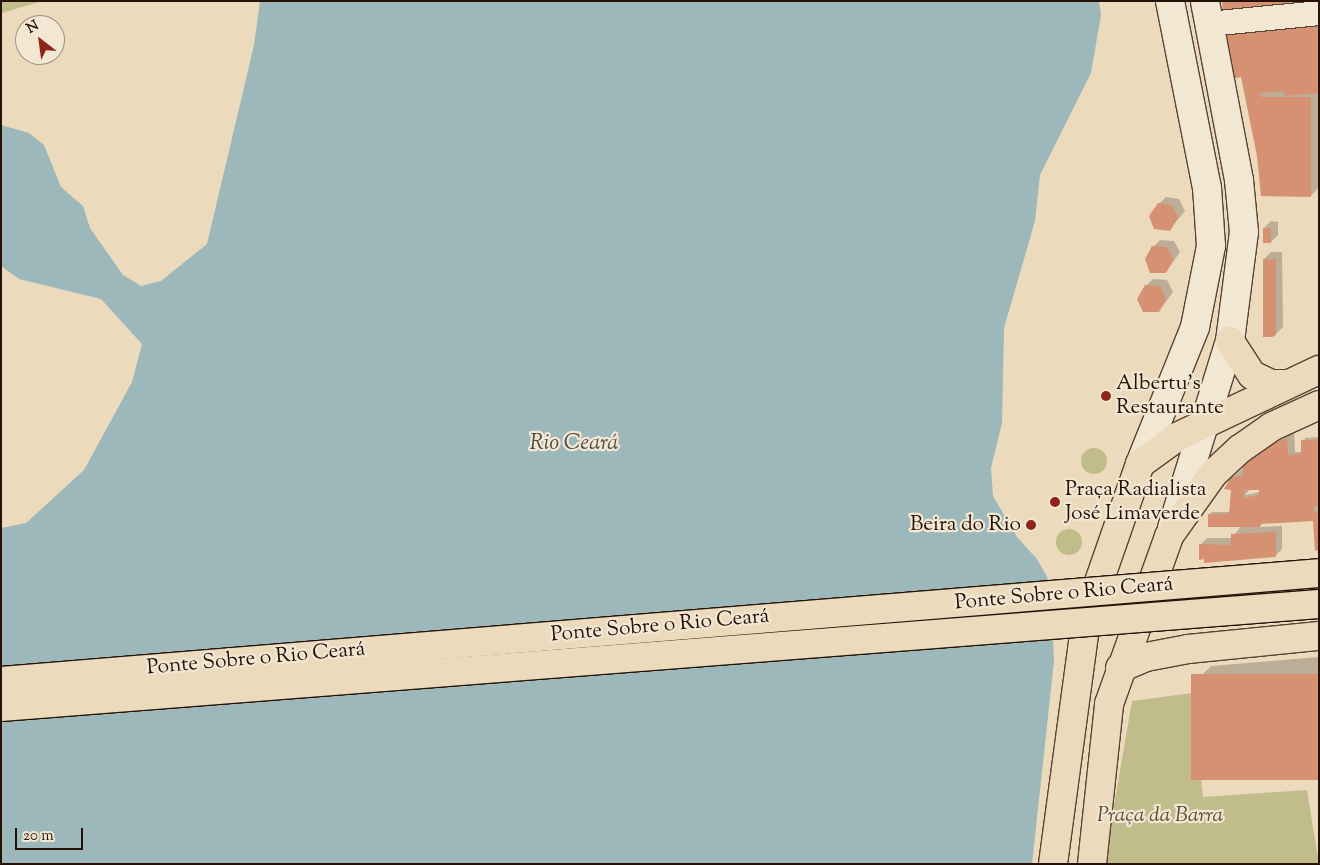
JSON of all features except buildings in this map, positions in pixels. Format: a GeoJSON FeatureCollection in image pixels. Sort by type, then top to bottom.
{"type":"FeatureCollection","features":[{"type":"Feature","properties":{"kind":"main road"},"geometry":{"type":"LineString","coordinates":[[1053,864],[1086,619],[1140,464],[1195,327],[1211,246],[1207,188],[1170,1]]}},
{"type":"Feature","properties":{"kind":"main road"},"geometry":{"type":"LineString","coordinates":[[1092,864],[1109,704],[1120,668],[1169,536],[1207,422],[1230,342],[1244,232],[1239,180],[1207,13]]}},
{"type":"Feature","properties":{"kind":"main road"},"geometry":{"type":"LineString","coordinates":[[1230,342],[1252,375],[1271,384],[1285,384]]}},
{"type":"Feature","properties":{"kind":"main road"},"geometry":{"type":"LineString","coordinates":[[1140,464],[1177,437],[1285,384],[1319,370]]}},
{"type":"Feature","properties":{"kind":"main road"},"geometry":{"type":"LineString","coordinates":[[1169,536],[1213,474],[1240,449],[1271,427],[1319,405]]}},
{"type":"Feature","properties":{"kind":"main road","name":"Ponte Sobre o Rio Ceará"},"geometry":{"type":"LineString","coordinates":[[1,681],[1319,573]]}},
{"type":"Feature","properties":{"kind":"main road","name":"Ponte Sobre o Rio Ceará"},"geometry":{"type":"LineString","coordinates":[[1,707],[1319,604]]}},
{"type":"Feature","properties":{"kind":"main road"},"geometry":{"type":"LineString","coordinates":[[1120,668],[1146,657],[1188,649],[1319,636]]}},
{"type":"Feature","properties":{"kind":"street"},"geometry":{"type":"LineString","coordinates":[[1207,13],[1319,13]]}},
{"type":"Feature","properties":{"kind":"green space"},"geometry":{"type":"Polygon","coordinates":[[[1,1],[43,1],[1,13],[1,1]]]}},
{"type":"Feature","properties":{"kind":"green space"},"geometry":{"type":"Polygon","coordinates":[[[1094,448],[1104,451],[1107,461],[1104,471],[1094,474],[1084,471],[1081,461],[1084,451],[1094,448]]]}},
{"type":"Feature","properties":{"kind":"green space"},"geometry":{"type":"Polygon","coordinates":[[[1069,529],[1078,533],[1082,542],[1078,551],[1069,555],[1060,551],[1056,542],[1060,533],[1069,529]]]}},
{"type":"Feature","properties":{"kind":"green space","name":"Praça da Barra"},"geometry":{"type":"Polygon","coordinates":[[[1192,693],[1203,797],[1307,790],[1319,864],[1104,864],[1132,701],[1192,693]]]}},
{"type":"Feature","properties":{"kind":"water","name":"Rio Ceará"},"geometry":{"type":"Polygon","coordinates":[[[260,1],[1099,1],[1101,15],[1091,73],[1040,175],[1035,221],[1004,328],[1002,423],[991,468],[993,496],[1017,537],[1037,559],[1051,584],[1054,661],[1032,864],[1,864],[1,528],[26,523],[84,470],[132,382],[142,344],[101,299],[19,279],[1,266],[1,125],[29,133],[44,145],[61,187],[83,206],[90,228],[123,275],[141,286],[161,281],[207,244],[254,45],[260,1]]]}},
{"type":"Feature","properties":{"kind":"place","name":"Albertu's Restaurante"},"geometry":{"type":"Point","coordinates":[1106,396]}},
{"type":"Feature","properties":{"kind":"place","name":"Praça Radialista José Limaverde"},"geometry":{"type":"Point","coordinates":[1055,502]}},
{"type":"Feature","properties":{"kind":"place","name":"Beira do Rio"},"geometry":{"type":"Point","coordinates":[1031,525]}}]}
